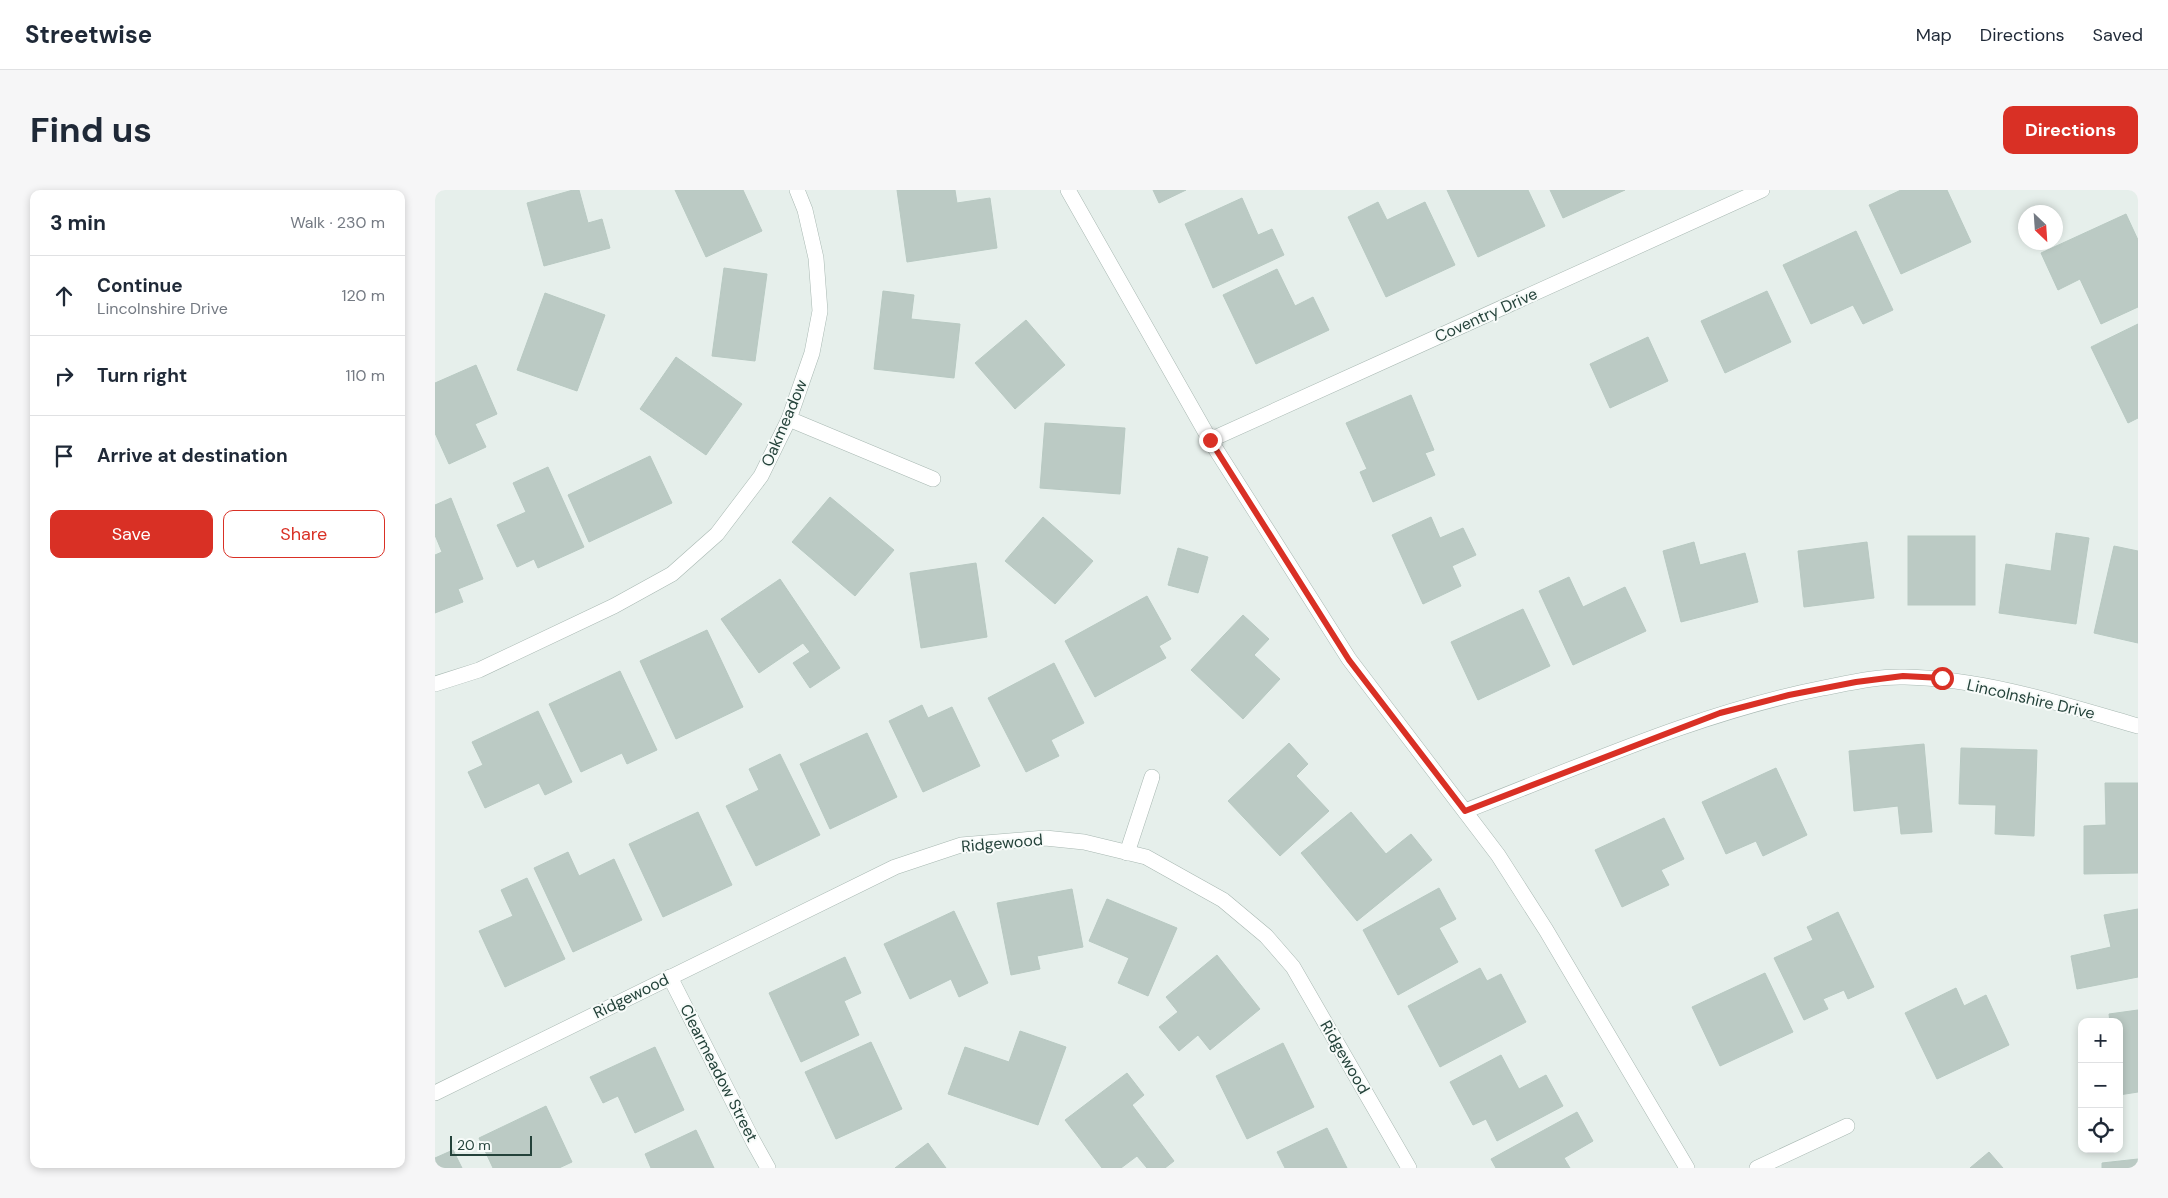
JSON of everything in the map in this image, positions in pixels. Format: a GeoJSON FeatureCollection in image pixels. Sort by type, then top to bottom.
{"type":"FeatureCollection","features":[{"type":"Feature","properties":{"kind":"street","name":"Oakmeadow"},"geometry":{"type":"LineString","coordinates":[[435,684],[479,670],[615,606],[672,574],[717,534],[761,476],[789,419],[812,353],[820,311],[817,258],[805,210],[797,190]]}},
{"type":"Feature","properties":{"kind":"street"},"geometry":{"type":"LineString","coordinates":[[1068,190],[1210,440],[1349,660],[1498,855],[1546,930],[1687,1168]]}},
{"type":"Feature","properties":{"kind":"street","name":"Coventry Drive"},"geometry":{"type":"LineString","coordinates":[[1210,440],[1762,190]]}},
{"type":"Feature","properties":{"kind":"street"},"geometry":{"type":"LineString","coordinates":[[789,419],[933,480]]}},
{"type":"Feature","properties":{"kind":"street","name":"Lincolnshire Drive"},"geometry":{"type":"LineString","coordinates":[[1465,811],[1720,713],[1789,695],[1856,682],[1903,676],[1942,678],[2035,696],[2138,726]]}},
{"type":"Feature","properties":{"kind":"street"},"geometry":{"type":"LineString","coordinates":[[1127,853],[1152,777]]}},
{"type":"Feature","properties":{"kind":"street","name":"Ridgewood"},"geometry":{"type":"LineString","coordinates":[[435,1093],[895,867],[961,845],[1045,838],[1084,842],[1146,857],[1223,900],[1266,936],[1293,967],[1409,1168]]}},
{"type":"Feature","properties":{"kind":"street","name":"Clearmeadow Street"},"geometry":{"type":"LineString","coordinates":[[671,977],[768,1168]]}},
{"type":"Feature","properties":{"kind":"street"},"geometry":{"type":"LineString","coordinates":[[1757,1168],[1847,1126]]}},
{"type":"Feature","properties":{"kind":"building"},"geometry":{"type":"Polygon","coordinates":[[[579,190],[588,223],[602,219],[610,248],[544,266],[527,203],[579,190]]]}},
{"type":"Feature","properties":{"kind":"building"},"geometry":{"type":"Polygon","coordinates":[[[675,190],[743,190],[762,231],[706,257],[675,190]]]}},
{"type":"Feature","properties":{"kind":"building"},"geometry":{"type":"Polygon","coordinates":[[[897,190],[955,190],[957,203],[990,198],[997,248],[907,262],[897,190]]]}},
{"type":"Feature","properties":{"kind":"building"},"geometry":{"type":"Polygon","coordinates":[[[1153,190],[1186,190],[1159,203],[1153,190]]]}},
{"type":"Feature","properties":{"kind":"building"},"geometry":{"type":"Polygon","coordinates":[[[1447,190],[1528,190],[1545,226],[1478,257],[1447,190]]]}},
{"type":"Feature","properties":{"kind":"building"},"geometry":{"type":"Polygon","coordinates":[[[1550,190],[1625,190],[1563,218],[1550,190]]]}},
{"type":"Feature","properties":{"kind":"building"},"geometry":{"type":"Polygon","coordinates":[[[1901,190],[1947,190],[1971,242],[1901,274],[1869,205],[1901,190]]]}},
{"type":"Feature","properties":{"kind":"building"},"geometry":{"type":"Polygon","coordinates":[[[1242,198],[1258,235],[1272,229],[1284,255],[1213,288],[1185,224],[1242,198]]]}},
{"type":"Feature","properties":{"kind":"building"},"geometry":{"type":"Polygon","coordinates":[[[1378,202],[1387,220],[1425,202],[1455,265],[1386,297],[1348,217],[1378,202]]]}},
{"type":"Feature","properties":{"kind":"building"},"geometry":{"type":"Polygon","coordinates":[[[2126,214],[2138,240],[2138,307],[2101,324],[2080,279],[2058,290],[2041,253],[2048,250],[2063,250],[2063,243],[2126,214]]]}},
{"type":"Feature","properties":{"kind":"building"},"geometry":{"type":"Polygon","coordinates":[[[1856,231],[1893,310],[1863,324],[1853,305],[1811,324],[1783,265],[1856,231]]]}},
{"type":"Feature","properties":{"kind":"building"},"geometry":{"type":"Polygon","coordinates":[[[724,268],[767,274],[755,361],[712,356],[724,268]]]}},
{"type":"Feature","properties":{"kind":"building"},"geometry":{"type":"Polygon","coordinates":[[[1277,269],[1295,306],[1313,297],[1329,330],[1256,364],[1223,295],[1277,269]]]}},
{"type":"Feature","properties":{"kind":"building"},"geometry":{"type":"Polygon","coordinates":[[[883,291],[914,295],[911,319],[960,324],[954,378],[874,369],[883,291]]]}},
{"type":"Feature","properties":{"kind":"building"},"geometry":{"type":"Polygon","coordinates":[[[1767,291],[1791,342],[1725,373],[1701,321],[1767,291]]]}},
{"type":"Feature","properties":{"kind":"building"},"geometry":{"type":"Polygon","coordinates":[[[545,293],[605,315],[577,391],[517,370],[545,293]]]}},
{"type":"Feature","properties":{"kind":"building"},"geometry":{"type":"Polygon","coordinates":[[[1026,320],[1065,365],[1015,409],[975,363],[1026,320]]]}},
{"type":"Feature","properties":{"kind":"building"},"geometry":{"type":"Polygon","coordinates":[[[2138,324],[2138,418],[2128,423],[2091,347],[2138,324]]]}},
{"type":"Feature","properties":{"kind":"building"},"geometry":{"type":"Polygon","coordinates":[[[1648,337],[1668,381],[1610,408],[1590,364],[1648,337]]]}},
{"type":"Feature","properties":{"kind":"building"},"geometry":{"type":"Polygon","coordinates":[[[676,357],[742,404],[706,455],[640,409],[676,357]]]}},
{"type":"Feature","properties":{"kind":"building"},"geometry":{"type":"Polygon","coordinates":[[[476,365],[497,414],[475,424],[486,447],[449,464],[435,433],[435,383],[476,365]]]}},
{"type":"Feature","properties":{"kind":"building"},"geometry":{"type":"Polygon","coordinates":[[[1411,395],[1434,450],[1425,453],[1435,475],[1373,502],[1360,472],[1367,469],[1346,423],[1411,395]]]}},
{"type":"Feature","properties":{"kind":"building"},"geometry":{"type":"Polygon","coordinates":[[[1045,423],[1125,428],[1120,494],[1040,488],[1045,423]]]}},
{"type":"Feature","properties":{"kind":"building"},"geometry":{"type":"Polygon","coordinates":[[[650,456],[672,503],[589,542],[568,495],[650,456]]]}},
{"type":"Feature","properties":{"kind":"building"},"geometry":{"type":"Polygon","coordinates":[[[548,467],[584,547],[538,568],[534,559],[517,567],[497,525],[526,512],[513,483],[548,467]]]}},
{"type":"Feature","properties":{"kind":"building"},"geometry":{"type":"Polygon","coordinates":[[[830,497],[894,550],[855,596],[792,542],[830,497]]]}},
{"type":"Feature","properties":{"kind":"building"},"geometry":{"type":"Polygon","coordinates":[[[451,498],[483,579],[458,589],[463,602],[435,613],[435,555],[442,552],[435,535],[435,505],[451,498]]]}},
{"type":"Feature","properties":{"kind":"building"},"geometry":{"type":"Polygon","coordinates":[[[1043,517],[1093,561],[1055,604],[1005,561],[1043,517]]]}},
{"type":"Feature","properties":{"kind":"building"},"geometry":{"type":"Polygon","coordinates":[[[1431,517],[1440,538],[1463,528],[1476,555],[1452,566],[1461,586],[1423,604],[1392,535],[1431,517]]]}},
{"type":"Feature","properties":{"kind":"building"},"geometry":{"type":"Polygon","coordinates":[[[2056,533],[2089,538],[2076,624],[1999,613],[2006,564],[2051,571],[2056,533]]]}},
{"type":"Feature","properties":{"kind":"building"},"geometry":{"type":"Polygon","coordinates":[[[1908,536],[1975,536],[1975,605],[1908,605],[1908,536]]]}},
{"type":"Feature","properties":{"kind":"building"},"geometry":{"type":"Polygon","coordinates":[[[1694,542],[1700,565],[1745,553],[1758,602],[1681,622],[1663,551],[1694,542]]]}},
{"type":"Feature","properties":{"kind":"building"},"geometry":{"type":"Polygon","coordinates":[[[1867,542],[1874,598],[1804,607],[1798,551],[1867,542]]]}},
{"type":"Feature","properties":{"kind":"building"},"geometry":{"type":"Polygon","coordinates":[[[2114,546],[2138,551],[2138,643],[2094,633],[2114,546]]]}},
{"type":"Feature","properties":{"kind":"building"},"geometry":{"type":"Polygon","coordinates":[[[1178,548],[1208,557],[1198,593],[1168,585],[1178,548]]]}},
{"type":"Feature","properties":{"kind":"building"},"geometry":{"type":"Polygon","coordinates":[[[976,563],[987,637],[921,648],[910,573],[976,563]]]}},
{"type":"Feature","properties":{"kind":"building"},"geometry":{"type":"Polygon","coordinates":[[[1569,577],[1583,607],[1625,587],[1646,631],[1573,665],[1539,591],[1569,577]]]}},
{"type":"Feature","properties":{"kind":"building"},"geometry":{"type":"Polygon","coordinates":[[[780,579],[840,668],[810,688],[793,663],[810,652],[803,643],[759,673],[721,619],[780,579]]]}},
{"type":"Feature","properties":{"kind":"building"},"geometry":{"type":"Polygon","coordinates":[[[1147,596],[1171,639],[1159,646],[1166,658],[1095,697],[1065,641],[1147,596]]]}},
{"type":"Feature","properties":{"kind":"building"},"geometry":{"type":"Polygon","coordinates":[[[1523,609],[1550,666],[1478,700],[1451,642],[1523,609]]]}},
{"type":"Feature","properties":{"kind":"building"},"geometry":{"type":"Polygon","coordinates":[[[1243,615],[1269,639],[1254,655],[1280,679],[1243,719],[1191,670],[1243,615]]]}},
{"type":"Feature","properties":{"kind":"building"},"geometry":{"type":"Polygon","coordinates":[[[707,630],[743,707],[676,739],[640,661],[707,630]]]}},
{"type":"Feature","properties":{"kind":"building"},"geometry":{"type":"Polygon","coordinates":[[[1054,663],[1084,723],[1051,740],[1059,756],[1026,772],[988,698],[1054,663]]]}},
{"type":"Feature","properties":{"kind":"building"},"geometry":{"type":"Polygon","coordinates":[[[620,671],[657,750],[627,764],[622,753],[581,772],[549,704],[620,671]]]}},
{"type":"Feature","properties":{"kind":"building"},"geometry":{"type":"Polygon","coordinates":[[[922,705],[928,718],[952,707],[980,766],[923,792],[889,721],[922,705]]]}},
{"type":"Feature","properties":{"kind":"building"},"geometry":{"type":"Polygon","coordinates":[[[538,711],[572,782],[545,795],[539,783],[485,808],[468,772],[483,765],[472,742],[538,711]]]}},
{"type":"Feature","properties":{"kind":"building"},"geometry":{"type":"Polygon","coordinates":[[[867,733],[897,797],[830,829],[800,764],[867,733]]]}},
{"type":"Feature","properties":{"kind":"building"},"geometry":{"type":"Polygon","coordinates":[[[1289,743],[1308,764],[1296,776],[1329,811],[1280,856],[1228,801],[1289,743]]]}},
{"type":"Feature","properties":{"kind":"building"},"geometry":{"type":"Polygon","coordinates":[[[1924,744],[1932,832],[1901,834],[1898,806],[1854,811],[1849,751],[1924,744]]]}},
{"type":"Feature","properties":{"kind":"building"},"geometry":{"type":"Polygon","coordinates":[[[1961,748],[2037,750],[2034,836],[1995,834],[1996,805],[1959,804],[1961,748]]]}},
{"type":"Feature","properties":{"kind":"building"},"geometry":{"type":"Polygon","coordinates":[[[780,754],[820,835],[756,866],[726,806],[759,790],[749,769],[780,754]]]}},
{"type":"Feature","properties":{"kind":"building"},"geometry":{"type":"Polygon","coordinates":[[[1776,768],[1807,835],[1763,856],[1756,841],[1726,854],[1702,802],[1776,768]]]}},
{"type":"Feature","properties":{"kind":"building"},"geometry":{"type":"Polygon","coordinates":[[[2105,783],[2138,783],[2138,873],[2084,874],[2084,826],[2106,825],[2105,783]]]}},
{"type":"Feature","properties":{"kind":"building"},"geometry":{"type":"Polygon","coordinates":[[[698,812],[732,885],[663,917],[629,844],[698,812]]]}},
{"type":"Feature","properties":{"kind":"building"},"geometry":{"type":"Polygon","coordinates":[[[1351,812],[1386,854],[1411,834],[1432,860],[1357,921],[1301,853],[1351,812]]]}},
{"type":"Feature","properties":{"kind":"building"},"geometry":{"type":"Polygon","coordinates":[[[1664,818],[1684,859],[1661,870],[1669,885],[1622,907],[1595,850],[1664,818]]]}},
{"type":"Feature","properties":{"kind":"building"},"geometry":{"type":"Polygon","coordinates":[[[568,852],[579,876],[614,859],[642,920],[573,952],[534,868],[568,852]]]}},
{"type":"Feature","properties":{"kind":"building"},"geometry":{"type":"Polygon","coordinates":[[[527,878],[565,959],[505,987],[479,931],[513,916],[501,890],[527,878]]]}},
{"type":"Feature","properties":{"kind":"building"},"geometry":{"type":"Polygon","coordinates":[[[1439,888],[1456,919],[1439,928],[1458,962],[1398,995],[1363,930],[1439,888]]]}},
{"type":"Feature","properties":{"kind":"building"},"geometry":{"type":"Polygon","coordinates":[[[1072,889],[1083,947],[1037,956],[1040,969],[1011,975],[997,903],[1072,889]]]}},
{"type":"Feature","properties":{"kind":"building"},"geometry":{"type":"Polygon","coordinates":[[[1107,899],[1177,928],[1148,996],[1118,983],[1129,958],[1089,941],[1107,899]]]}},
{"type":"Feature","properties":{"kind":"building"},"geometry":{"type":"Polygon","coordinates":[[[2138,909],[2138,977],[2077,989],[2071,956],[2111,947],[2104,915],[2138,909]]]}},
{"type":"Feature","properties":{"kind":"building"},"geometry":{"type":"Polygon","coordinates":[[[954,911],[988,983],[959,997],[951,979],[910,999],[884,944],[954,911]]]}},
{"type":"Feature","properties":{"kind":"building"},"geometry":{"type":"Polygon","coordinates":[[[1838,912],[1874,987],[1848,999],[1844,990],[1823,999],[1828,1009],[1804,1020],[1774,958],[1813,940],[1807,927],[1838,912]]]}},
{"type":"Feature","properties":{"kind":"building"},"geometry":{"type":"Polygon","coordinates":[[[1217,955],[1260,1009],[1210,1050],[1198,1035],[1179,1051],[1159,1027],[1178,1012],[1166,997],[1217,955]]]}},
{"type":"Feature","properties":{"kind":"building"},"geometry":{"type":"Polygon","coordinates":[[[845,957],[861,993],[844,1001],[859,1035],[801,1062],[769,993],[845,957]]]}},
{"type":"Feature","properties":{"kind":"building"},"geometry":{"type":"Polygon","coordinates":[[[1480,968],[1487,981],[1501,974],[1526,1022],[1440,1067],[1408,1006],[1480,968]]]}},
{"type":"Feature","properties":{"kind":"building"},"geometry":{"type":"Polygon","coordinates":[[[1765,973],[1793,1032],[1720,1066],[1692,1007],[1765,973]]]}},
{"type":"Feature","properties":{"kind":"building"},"geometry":{"type":"Polygon","coordinates":[[[1956,988],[1964,1006],[1986,995],[2009,1045],[1937,1079],[1905,1013],[1956,988]]]}},
{"type":"Feature","properties":{"kind":"building"},"geometry":{"type":"Polygon","coordinates":[[[2138,1010],[2138,1092],[2123,1094],[2123,1018],[2110,1018],[2109,1014],[2138,1010]]]}},
{"type":"Feature","properties":{"kind":"building"},"geometry":{"type":"Polygon","coordinates":[[[1020,1031],[1066,1047],[1038,1125],[948,1094],[965,1047],[1009,1062],[1020,1031]]]}},
{"type":"Feature","properties":{"kind":"building"},"geometry":{"type":"Polygon","coordinates":[[[871,1042],[902,1109],[836,1139],[805,1072],[871,1042]]]}},
{"type":"Feature","properties":{"kind":"building"},"geometry":{"type":"Polygon","coordinates":[[[1283,1043],[1314,1107],[1247,1139],[1216,1076],[1283,1043]]]}},
{"type":"Feature","properties":{"kind":"building"},"geometry":{"type":"Polygon","coordinates":[[[655,1047],[684,1110],[635,1133],[618,1096],[603,1103],[590,1077],[655,1047]]]}},
{"type":"Feature","properties":{"kind":"building"},"geometry":{"type":"Polygon","coordinates":[[[1501,1055],[1519,1089],[1546,1075],[1563,1106],[1497,1141],[1486,1119],[1473,1125],[1450,1082],[1501,1055]]]}},
{"type":"Feature","properties":{"kind":"building"},"geometry":{"type":"Polygon","coordinates":[[[1127,1073],[1144,1095],[1132,1105],[1174,1161],[1165,1168],[1147,1168],[1137,1156],[1121,1168],[1102,1168],[1065,1120],[1127,1073]]]}},
{"type":"Feature","properties":{"kind":"building"},"geometry":{"type":"Polygon","coordinates":[[[546,1106],[572,1162],[559,1168],[493,1168],[479,1138],[546,1106]]]}},
{"type":"Feature","properties":{"kind":"building"},"geometry":{"type":"Polygon","coordinates":[[[1577,1112],[1593,1141],[1564,1158],[1570,1168],[1496,1168],[1491,1159],[1577,1112]]]}},
{"type":"Feature","properties":{"kind":"building"},"geometry":{"type":"Polygon","coordinates":[[[1327,1128],[1347,1168],[1285,1168],[1277,1152],[1327,1128]]]}},
{"type":"Feature","properties":{"kind":"building"},"geometry":{"type":"Polygon","coordinates":[[[696,1130],[714,1168],[651,1168],[645,1154],[696,1130]]]}},
{"type":"Feature","properties":{"kind":"building"},"geometry":{"type":"Polygon","coordinates":[[[928,1143],[946,1168],[895,1168],[928,1143]]]}},
{"type":"Feature","properties":{"kind":"building"},"geometry":{"type":"Polygon","coordinates":[[[453,1150],[462,1168],[435,1168],[435,1158],[453,1150]]]}},
{"type":"Feature","properties":{"kind":"building"},"geometry":{"type":"Polygon","coordinates":[[[1989,1152],[2003,1168],[1970,1168],[1989,1152]]]}},
{"type":"Feature","properties":{"kind":"building"},"geometry":{"type":"Polygon","coordinates":[[[2138,1159],[2138,1168],[2102,1168],[2102,1163],[2138,1159]]]}},
{"type":"Feature","properties":{"kind":"route"},"geometry":{"type":"LineString","coordinates":[[1210,440],[1349,660],[1465,811],[1720,713],[1789,695],[1856,682],[1903,676],[1942,678]]}}]}
